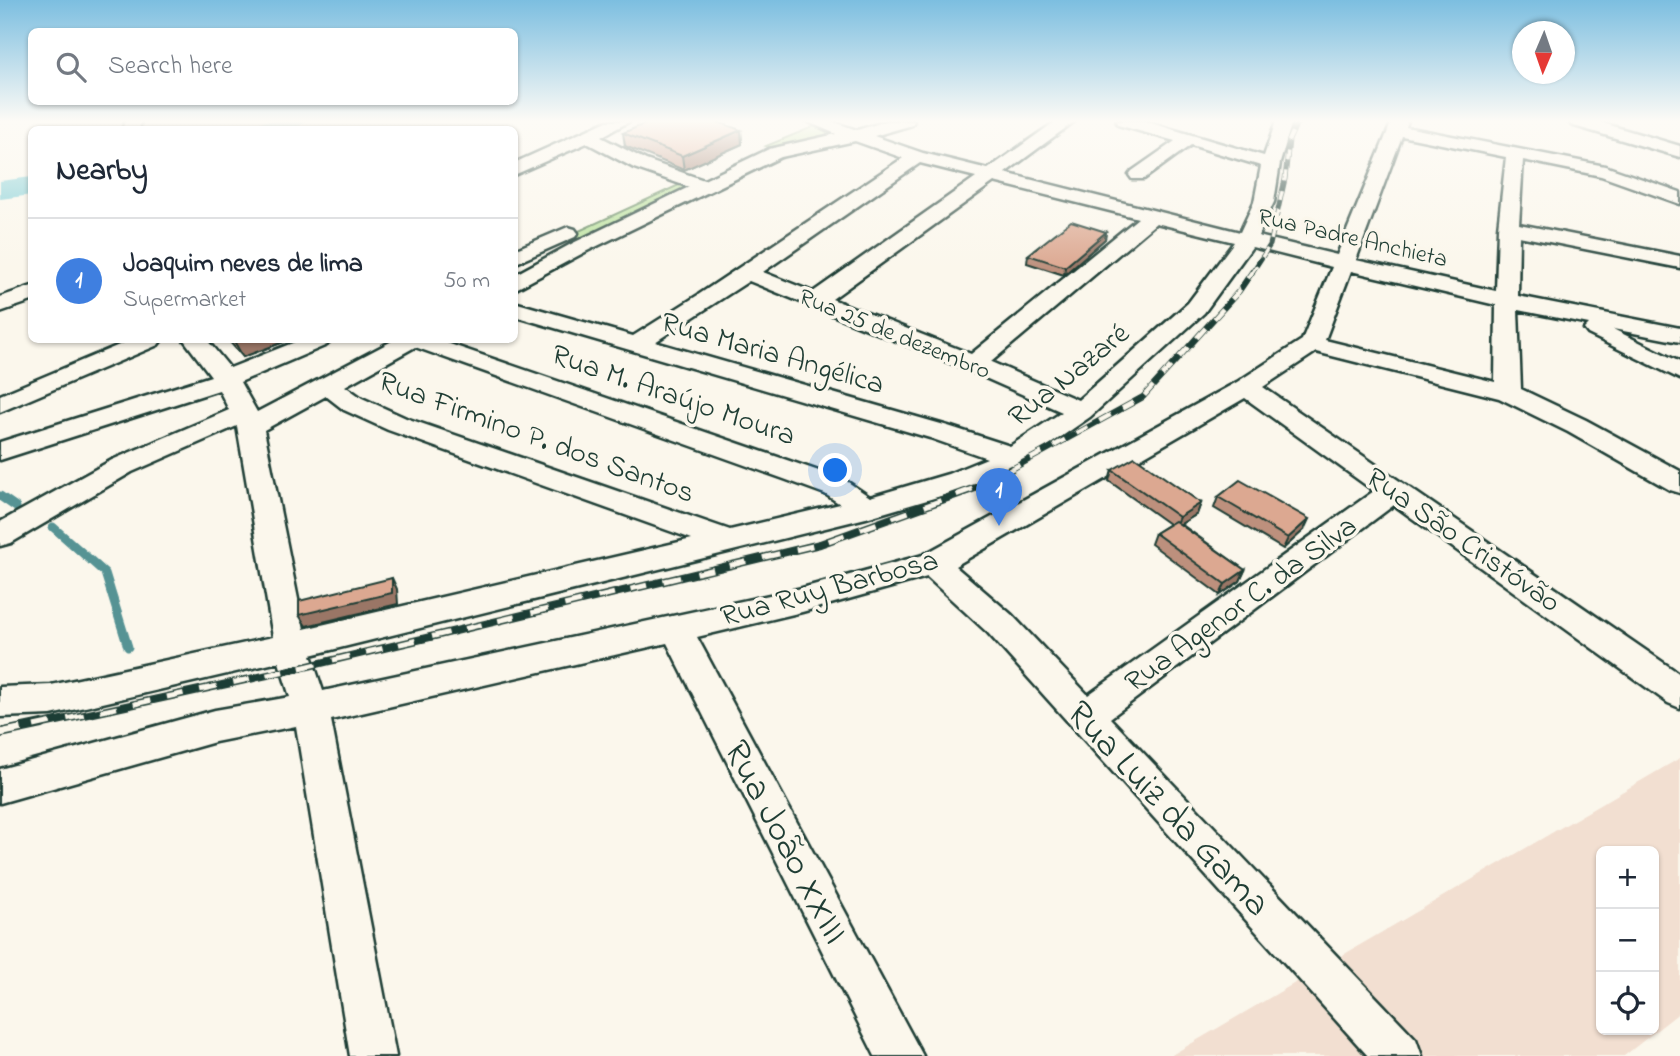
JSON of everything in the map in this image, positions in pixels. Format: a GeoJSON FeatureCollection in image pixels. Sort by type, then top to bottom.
{"type":"FeatureCollection","features":[{"type":"Feature","properties":{"kind":"street"},"geometry":{"type":"LineString","coordinates":[[659,170],[705,187]]}},
{"type":"Feature","properties":{"kind":"street"},"geometry":{"type":"LineString","coordinates":[[518,281],[571,242],[682,180],[709,170]]}},
{"type":"Feature","properties":{"kind":"street"},"geometry":{"type":"LineString","coordinates":[[518,257],[571,242],[705,187],[732,170]]}},
{"type":"Feature","properties":{"kind":"street"},"geometry":{"type":"LineString","coordinates":[[634,345],[747,273],[832,211],[896,170]]}},
{"type":"Feature","properties":{"kind":"street","name":"Rua Padre Anchieta"},"geometry":{"type":"LineString","coordinates":[[975,170],[1342,263],[1504,300],[1680,335]]}},
{"type":"Feature","properties":{"kind":"street"},"geometry":{"type":"LineString","coordinates":[[815,301],[877,254],[1001,170]]}},
{"type":"Feature","properties":{"kind":"street"},"geometry":{"type":"LineString","coordinates":[[1138,175],[1145,170]]}},
{"type":"Feature","properties":{"kind":"street","name":"Rua Nazaré"},"geometry":{"type":"LineString","coordinates":[[0,702],[51,700],[296,657],[727,540],[866,508],[958,481],[1013,457],[1081,411],[1196,308],[1247,239],[1264,202],[1270,170]]}},
{"type":"Feature","properties":{"kind":"street"},"geometry":{"type":"LineString","coordinates":[[1380,170],[1312,344],[1508,393],[1577,426],[1680,483]]}},
{"type":"Feature","properties":{"kind":"street"},"geometry":{"type":"LineString","coordinates":[[1508,393],[1504,300],[1514,170]]}},
{"type":"Feature","properties":{"kind":"street"},"geometry":{"type":"LineString","coordinates":[[1601,170],[1680,198]]}},
{"type":"Feature","properties":{"kind":"street"},"geometry":{"type":"LineString","coordinates":[[974,363],[1029,321],[1153,215]]}},
{"type":"Feature","properties":{"kind":"street"},"geometry":{"type":"LineString","coordinates":[[1508,228],[1680,262]]}},
{"type":"Feature","properties":{"kind":"street","name":"Rua 25 de dezembro"},"geometry":{"type":"LineString","coordinates":[[747,273],[974,363],[1081,411]]}},
{"type":"Feature","properties":{"kind":"street"},"geometry":{"type":"LineString","coordinates":[[0,305],[28,294]]}},
{"type":"Feature","properties":{"kind":"street","name":"Rua Maria Angélica"},"geometry":{"type":"LineString","coordinates":[[518,310],[939,432],[1013,457]]}},
{"type":"Feature","properties":{"kind":"street"},"geometry":{"type":"LineString","coordinates":[[1562,312],[1680,372]]}},
{"type":"Feature","properties":{"kind":"street"},"geometry":{"type":"LineString","coordinates":[[0,404],[143,343]]}},
{"type":"Feature","properties":{"kind":"street"},"geometry":{"type":"LineString","coordinates":[[197,343],[226,379],[248,420],[296,657],[311,709],[373,1056]]}},
{"type":"Feature","properties":{"kind":"street"},"geometry":{"type":"LineString","coordinates":[[4,441],[226,379],[312,343]]}},
{"type":"Feature","properties":{"kind":"street"},"geometry":{"type":"LineString","coordinates":[[0,535],[122,466],[248,420],[328,386],[406,343]]}},
{"type":"Feature","properties":{"kind":"street","name":"Rua M. Araújo Moura"},"geometry":{"type":"LineString","coordinates":[[425,343],[794,472],[835,488],[866,508]]}},
{"type":"Feature","properties":{"kind":"street","name":"Rua Ruy Barbosa"},"geometry":{"type":"LineString","coordinates":[[0,786],[215,726],[311,709],[802,600],[933,565],[1246,387],[1312,344]]}},
{"type":"Feature","properties":{"kind":"street","name":"Rua Firmino P. dos Santos"},"geometry":{"type":"LineString","coordinates":[[328,386],[353,404],[397,424],[727,540]]}},
{"type":"Feature","properties":{"kind":"street","name":"Rua São Cristóvão"},"geometry":{"type":"LineString","coordinates":[[1246,387],[1680,693]]}},
{"type":"Feature","properties":{"kind":"street","name":"Rua Agenor C. da Silva"},"geometry":{"type":"LineString","coordinates":[[1086,716],[1395,490]]}},
{"type":"Feature","properties":{"kind":"street","name":"Rua Luiz da Gama"},"geometry":{"type":"LineString","coordinates":[[933,565],[1000,624],[1399,1056]]}},
{"type":"Feature","properties":{"kind":"street","name":"Rua João XXIII"},"geometry":{"type":"LineString","coordinates":[[675,627],[900,1056]]}},
{"type":"Feature","properties":{"kind":"shaded area"},"geometry":{"type":"Polygon","coordinates":[[[1680,758],[1680,1012],[1659,1028],[1659,846],[1596,846],[1596,1035],[1651,1035],[1624,1056],[1170,1056],[1680,758]]]}},
{"type":"Feature","properties":{"kind":"green space"},"geometry":{"type":"Polygon","coordinates":[[[681,184],[693,188],[581,242],[568,236],[681,184]]]}},
{"type":"Feature","properties":{"kind":"building"},"geometry":{"type":"Polygon","coordinates":[[[1071,221],[1106,232],[1065,267],[1028,255],[1071,221]]]}},
{"type":"Feature","properties":{"kind":"building"},"geometry":{"type":"Polygon","coordinates":[[[1135,457],[1201,503],[1179,517],[1112,470],[1135,457]]]}},
{"type":"Feature","properties":{"kind":"building"},"geometry":{"type":"Polygon","coordinates":[[[1240,480],[1309,519],[1288,538],[1218,497],[1240,480]]]}},
{"type":"Feature","properties":{"kind":"building"},"geometry":{"type":"Polygon","coordinates":[[[1175,521],[1245,570],[1225,584],[1155,533],[1175,521]]]}},
{"type":"Feature","properties":{"kind":"building"},"geometry":{"type":"Polygon","coordinates":[[[392,578],[392,593],[299,615],[299,601],[392,578]]]}},
{"type":"Feature","properties":{"kind":"waterway"},"geometry":{"type":"LineString","coordinates":[[0,190],[28,186]]}},
{"type":"Feature","properties":{"kind":"waterway"},"geometry":{"type":"LineString","coordinates":[[0,496],[16,507]]}},
{"type":"Feature","properties":{"kind":"waterway"},"geometry":{"type":"LineString","coordinates":[[53,527],[105,573],[128,647]]}},
{"type":"Feature","properties":{"kind":"railway"},"geometry":{"type":"LineString","coordinates":[[1251,274],[1270,245],[1286,170]]}},
{"type":"Feature","properties":{"kind":"railway"},"geometry":{"type":"LineString","coordinates":[[1008,471],[1143,397],[1239,291],[1252,272]]}},
{"type":"Feature","properties":{"kind":"railway"},"geometry":{"type":"LineString","coordinates":[[34,726],[300,668],[820,544],[978,487],[1011,469]]}},
{"type":"Feature","properties":{"kind":"railway"},"geometry":{"type":"LineString","coordinates":[[0,733],[42,724]]}},
{"type":"Feature","properties":{"kind":"place","name":"Joaquim neves de lima"},"geometry":{"type":"Point","coordinates":[999,526]}}]}
